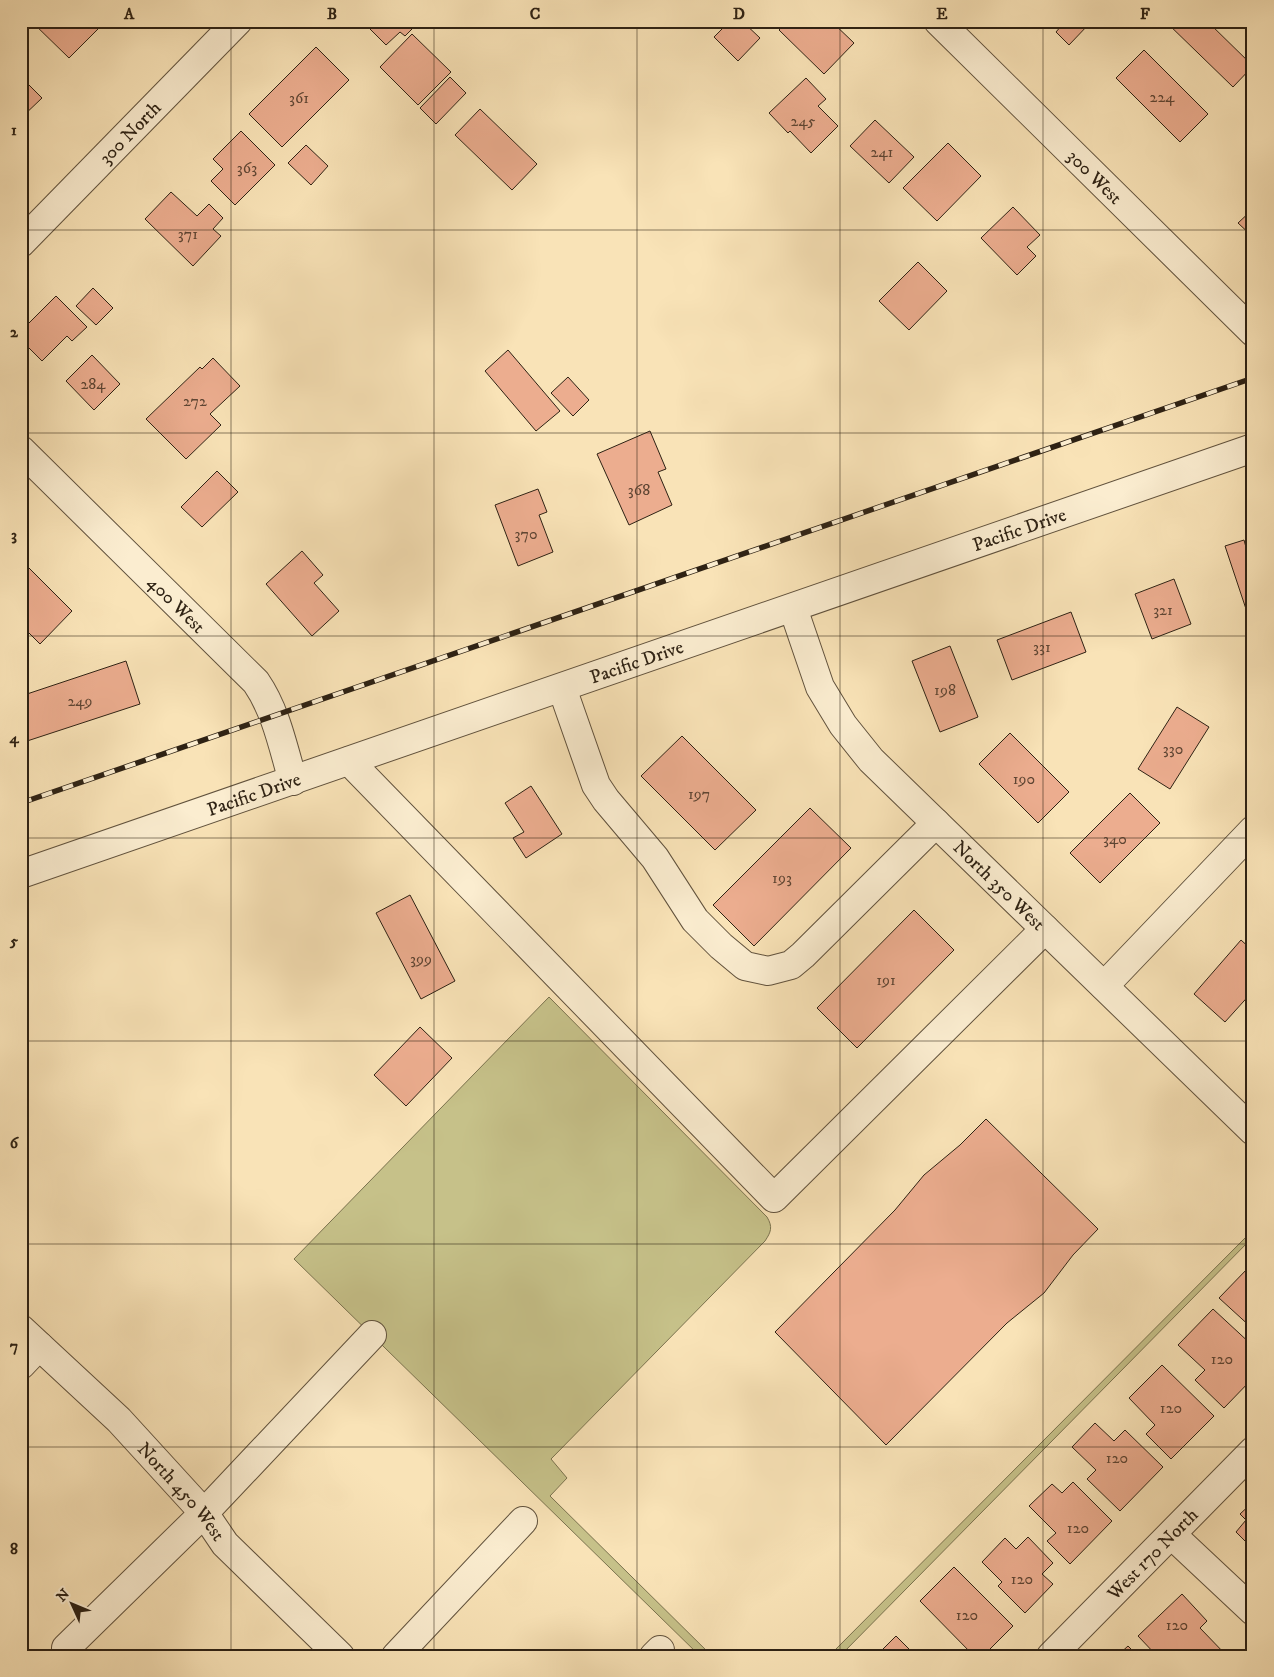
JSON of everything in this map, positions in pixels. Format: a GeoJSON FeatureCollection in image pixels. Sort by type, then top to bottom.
{"type":"FeatureCollection","features":[{"type":"Feature","properties":{"kind":"street","name":"300 North"},"geometry":{"type":"LineString","coordinates":[[21,243],[238,21]]}},
{"type":"Feature","properties":{"kind":"street","name":"300 West"},"geometry":{"type":"LineString","coordinates":[[938,21],[1253,332]]}},
{"type":"Feature","properties":{"kind":"street","name":"Pacific Drive"},"geometry":{"type":"LineString","coordinates":[[21,874],[1253,448]]}},
{"type":"Feature","properties":{"kind":"street","name":"400 West"},"geometry":{"type":"LineString","coordinates":[[21,450],[256,682],[266,697],[273,715],[294,781]]}},
{"type":"Feature","properties":{"kind":"street","name":"North 350 West"},"geometry":{"type":"LineString","coordinates":[[793,608],[820,687],[843,724],[871,760],[1253,1130]]}},
{"type":"Feature","properties":{"kind":"street"},"geometry":{"type":"LineString","coordinates":[[562,688],[590,773],[596,785],[606,800],[655,858],[695,920],[721,946],[745,966],[768,971],[791,965],[803,956],[936,823]]}},
{"type":"Feature","properties":{"kind":"street"},"geometry":{"type":"LineString","coordinates":[[350,761],[774,1198],[1045,928]]}},
{"type":"Feature","properties":{"kind":"street"},"geometry":{"type":"LineString","coordinates":[[1104,986],[1253,830]]}},
{"type":"Feature","properties":{"kind":"street"},"geometry":{"type":"LineString","coordinates":[[66,1648],[204,1513],[372,1335]]}},
{"type":"Feature","properties":{"kind":"street","name":"North 450 West"},"geometry":{"type":"LineString","coordinates":[[27,1347],[119,1420],[204,1513],[225,1544],[340,1656]]}},
{"type":"Feature","properties":{"kind":"street","name":"West 170 North"},"geometry":{"type":"LineString","coordinates":[[1051,1656],[1253,1451]]}},
{"type":"Feature","properties":{"kind":"street"},"geometry":{"type":"LineString","coordinates":[[396,1656],[523,1521]]}},
{"type":"Feature","properties":{"kind":"street"},"geometry":{"type":"LineString","coordinates":[[1172,1535],[1253,1611]]}},
{"type":"Feature","properties":{"kind":"shaded area"},"geometry":{"type":"Polygon","coordinates":[[[549,997],[767,1217],[771,1227],[765,1241],[551,1459],[567,1478],[550,1496],[712,1656],[700,1656],[294,1259],[549,997]]]}},
{"type":"Feature","properties":{"kind":"shaded area"},"geometry":{"type":"Polygon","coordinates":[[[1253,1230],[1253,1237],[840,1656],[829,1656],[1253,1230]]]}},
{"type":"Feature","properties":{"kind":"building"},"geometry":{"type":"Polygon","coordinates":[[[31,21],[90,21],[98,29],[69,58],[31,21]]]}},
{"type":"Feature","properties":{"kind":"building"},"geometry":{"type":"Polygon","coordinates":[[[362,21],[420,21],[405,36],[400,32],[386,45],[362,21]]]}},
{"type":"Feature","properties":{"kind":"building"},"geometry":{"type":"Polygon","coordinates":[[[730,21],[742,21],[760,38],[738,61],[714,37],[730,21]]]}},
{"type":"Feature","properties":{"kind":"building"},"geometry":{"type":"Polygon","coordinates":[[[788,21],[831,21],[854,43],[824,74],[779,30],[788,21]]]}},
{"type":"Feature","properties":{"kind":"building"},"geometry":{"type":"Polygon","coordinates":[[[1058,21],[1095,21],[1091,25],[1089,24],[1069,45],[1056,32],[1062,25],[1058,21]]]}},
{"type":"Feature","properties":{"kind":"building"},"geometry":{"type":"Polygon","coordinates":[[[1165,21],[1207,21],[1253,66],[1233,87],[1165,21]]]}},
{"type":"Feature","properties":{"kind":"building"},"geometry":{"type":"Polygon","coordinates":[[[412,34],[451,72],[418,105],[380,67],[412,34]]]}},
{"type":"Feature","properties":{"kind":"building"},"geometry":{"type":"Polygon","coordinates":[[[316,47],[349,80],[282,147],[249,114],[316,47]]]}},
{"type":"Feature","properties":{"kind":"building"},"geometry":{"type":"Polygon","coordinates":[[[1144,50],[1208,114],[1180,142],[1116,78],[1144,50]]]}},
{"type":"Feature","properties":{"kind":"building"},"geometry":{"type":"Polygon","coordinates":[[[21,77],[42,98],[21,118],[21,77]]]}},
{"type":"Feature","properties":{"kind":"building"},"geometry":{"type":"Polygon","coordinates":[[[450,77],[466,93],[436,124],[420,108],[450,77]]]}},
{"type":"Feature","properties":{"kind":"building"},"geometry":{"type":"Polygon","coordinates":[[[806,78],[826,99],[818,106],[838,126],[811,153],[769,113],[806,78]]]}},
{"type":"Feature","properties":{"kind":"building"},"geometry":{"type":"Polygon","coordinates":[[[480,109],[537,164],[512,190],[455,135],[480,109]]]}},
{"type":"Feature","properties":{"kind":"building"},"geometry":{"type":"Polygon","coordinates":[[[875,120],[914,157],[889,183],[850,146],[875,120]]]}},
{"type":"Feature","properties":{"kind":"building"},"geometry":{"type":"Polygon","coordinates":[[[241,131],[275,165],[235,205],[211,181],[223,169],[213,159],[241,131]]]}},
{"type":"Feature","properties":{"kind":"building"},"geometry":{"type":"Polygon","coordinates":[[[948,143],[981,176],[937,221],[903,188],[948,143]]]}},
{"type":"Feature","properties":{"kind":"building"},"geometry":{"type":"Polygon","coordinates":[[[306,145],[328,166],[311,185],[288,163],[306,145]]]}},
{"type":"Feature","properties":{"kind":"building"},"geometry":{"type":"Polygon","coordinates":[[[171,192],[197,216],[209,204],[223,218],[213,229],[221,236],[193,266],[145,219],[171,192]]]}},
{"type":"Feature","properties":{"kind":"building"},"geometry":{"type":"Polygon","coordinates":[[[1013,207],[1040,235],[1027,247],[1036,256],[1017,275],[981,238],[1013,207]]]}},
{"type":"Feature","properties":{"kind":"building"},"geometry":{"type":"Polygon","coordinates":[[[1253,209],[1253,237],[1238,223],[1253,209]]]}},
{"type":"Feature","properties":{"kind":"building"},"geometry":{"type":"Polygon","coordinates":[[[918,262],[947,291],[909,330],[879,301],[918,262]]]}},
{"type":"Feature","properties":{"kind":"building"},"geometry":{"type":"Polygon","coordinates":[[[93,288],[113,308],[96,325],[76,306],[93,288]]]}},
{"type":"Feature","properties":{"kind":"building"},"geometry":{"type":"Polygon","coordinates":[[[56,296],[87,327],[72,341],[67,336],[42,361],[21,340],[21,331],[56,296]]]}},
{"type":"Feature","properties":{"kind":"building"},"geometry":{"type":"Polygon","coordinates":[[[508,350],[560,411],[536,431],[485,371],[508,350]]]}},
{"type":"Feature","properties":{"kind":"building"},"geometry":{"type":"Polygon","coordinates":[[[92,355],[120,384],[94,410],[66,381],[92,355]]]}},
{"type":"Feature","properties":{"kind":"building"},"geometry":{"type":"Polygon","coordinates":[[[213,358],[240,386],[210,414],[221,425],[186,459],[146,419],[200,367],[202,369],[213,358]]]}},
{"type":"Feature","properties":{"kind":"building"},"geometry":{"type":"Polygon","coordinates":[[[568,377],[589,400],[573,416],[551,393],[568,377]]]}},
{"type":"Feature","properties":{"kind":"building"},"geometry":{"type":"Polygon","coordinates":[[[650,431],[666,469],[658,472],[672,505],[629,525],[597,454],[650,431]]]}},
{"type":"Feature","properties":{"kind":"building"},"geometry":{"type":"Polygon","coordinates":[[[217,471],[238,492],[202,527],[181,507],[217,471]]]}},
{"type":"Feature","properties":{"kind":"building"},"geometry":{"type":"Polygon","coordinates":[[[538,489],[547,512],[539,515],[553,552],[518,566],[495,505],[538,489]]]}},
{"type":"Feature","properties":{"kind":"building"},"geometry":{"type":"Polygon","coordinates":[[[1244,540],[1247,551],[1253,549],[1253,613],[1248,615],[1225,546],[1244,540]]]}},
{"type":"Feature","properties":{"kind":"building"},"geometry":{"type":"Polygon","coordinates":[[[302,551],[323,575],[314,583],[339,611],[312,636],[266,584],[302,551]]]}},
{"type":"Feature","properties":{"kind":"building"},"geometry":{"type":"Polygon","coordinates":[[[21,560],[72,611],[40,644],[21,625],[21,560]]]}},
{"type":"Feature","properties":{"kind":"building"},"geometry":{"type":"Polygon","coordinates":[[[1174,579],[1191,624],[1152,639],[1135,594],[1174,579]]]}},
{"type":"Feature","properties":{"kind":"building"},"geometry":{"type":"Polygon","coordinates":[[[1071,612],[1086,652],[1012,680],[997,640],[1071,612]]]}},
{"type":"Feature","properties":{"kind":"building"},"geometry":{"type":"Polygon","coordinates":[[[950,646],[978,717],[940,732],[912,661],[950,646]]]}},
{"type":"Feature","properties":{"kind":"building"},"geometry":{"type":"Polygon","coordinates":[[[126,661],[140,704],[21,743],[21,696],[126,661]]]}},
{"type":"Feature","properties":{"kind":"building"},"geometry":{"type":"Polygon","coordinates":[[[1177,707],[1209,727],[1170,789],[1138,769],[1177,707]]]}},
{"type":"Feature","properties":{"kind":"building"},"geometry":{"type":"Polygon","coordinates":[[[1010,733],[1069,792],[1038,823],[979,764],[1010,733]]]}},
{"type":"Feature","properties":{"kind":"building"},"geometry":{"type":"Polygon","coordinates":[[[682,736],[756,810],[715,850],[641,776],[682,736]]]}},
{"type":"Feature","properties":{"kind":"building"},"geometry":{"type":"Polygon","coordinates":[[[531,786],[562,834],[526,858],[513,838],[524,832],[505,803],[531,786]]]}},
{"type":"Feature","properties":{"kind":"building"},"geometry":{"type":"Polygon","coordinates":[[[1130,793],[1160,823],[1100,883],[1070,853],[1130,793]]]}},
{"type":"Feature","properties":{"kind":"building"},"geometry":{"type":"Polygon","coordinates":[[[810,808],[851,848],[754,946],[713,905],[810,808]]]}},
{"type":"Feature","properties":{"kind":"building"},"geometry":{"type":"Polygon","coordinates":[[[410,895],[455,981],[421,999],[376,913],[410,895]]]}},
{"type":"Feature","properties":{"kind":"building"},"geometry":{"type":"Polygon","coordinates":[[[914,910],[954,950],[857,1048],[817,1008],[914,910]]]}},
{"type":"Feature","properties":{"kind":"building"},"geometry":{"type":"Polygon","coordinates":[[[1241,940],[1253,951],[1253,991],[1225,1022],[1194,994],[1241,940]]]}},
{"type":"Feature","properties":{"kind":"building"},"geometry":{"type":"Polygon","coordinates":[[[420,1027],[452,1058],[406,1106],[374,1075],[420,1027]]]}},
{"type":"Feature","properties":{"kind":"building"},"geometry":{"type":"Polygon","coordinates":[[[986,1119],[1098,1229],[1073,1255],[1044,1293],[1007,1323],[886,1445],[775,1332],[895,1210],[924,1175],[960,1145],[986,1119]]]}},
{"type":"Feature","properties":{"kind":"building"},"geometry":{"type":"Polygon","coordinates":[[[1249,1267],[1253,1271],[1253,1329],[1219,1298],[1249,1267]]]}},
{"type":"Feature","properties":{"kind":"building"},"geometry":{"type":"Polygon","coordinates":[[[1213,1309],[1253,1346],[1253,1378],[1224,1408],[1195,1380],[1205,1370],[1178,1345],[1213,1309]]]}},
{"type":"Feature","properties":{"kind":"building"},"geometry":{"type":"Polygon","coordinates":[[[1162,1365],[1214,1416],[1171,1459],[1146,1434],[1155,1425],[1129,1398],[1162,1365]]]}},
{"type":"Feature","properties":{"kind":"building"},"geometry":{"type":"Polygon","coordinates":[[[1095,1423],[1114,1441],[1125,1430],[1163,1467],[1120,1511],[1087,1479],[1096,1470],[1072,1447],[1095,1423]]]}},
{"type":"Feature","properties":{"kind":"building"},"geometry":{"type":"Polygon","coordinates":[[[1073,1482],[1112,1521],[1070,1564],[1047,1541],[1056,1533],[1029,1506],[1052,1484],[1062,1493],[1073,1482]]]}},
{"type":"Feature","properties":{"kind":"building"},"geometry":{"type":"Polygon","coordinates":[[[1253,1502],[1253,1549],[1236,1532],[1246,1520],[1240,1514],[1253,1502]]]}},
{"type":"Feature","properties":{"kind":"building"},"geometry":{"type":"Polygon","coordinates":[[[1028,1537],[1053,1563],[1042,1574],[1053,1584],[1025,1613],[998,1586],[1002,1582],[982,1562],[1005,1538],[1016,1549],[1028,1537]]]}},
{"type":"Feature","properties":{"kind":"building"},"geometry":{"type":"Polygon","coordinates":[[[954,1567],[1013,1626],[983,1656],[974,1656],[920,1601],[954,1567]]]}},
{"type":"Feature","properties":{"kind":"building"},"geometry":{"type":"Polygon","coordinates":[[[1182,1594],[1207,1621],[1200,1628],[1227,1656],[1157,1656],[1138,1636],[1182,1594]]]}},
{"type":"Feature","properties":{"kind":"building"},"geometry":{"type":"Polygon","coordinates":[[[896,1636],[916,1656],[876,1656],[896,1636]]]}},
{"type":"Feature","properties":{"kind":"building"},"geometry":{"type":"Polygon","coordinates":[[[1128,1646],[1138,1656],[1117,1656],[1128,1646]]]}},
{"type":"Feature","properties":{"kind":"railway"},"geometry":{"type":"LineString","coordinates":[[21,803],[1253,378]]}}]}
